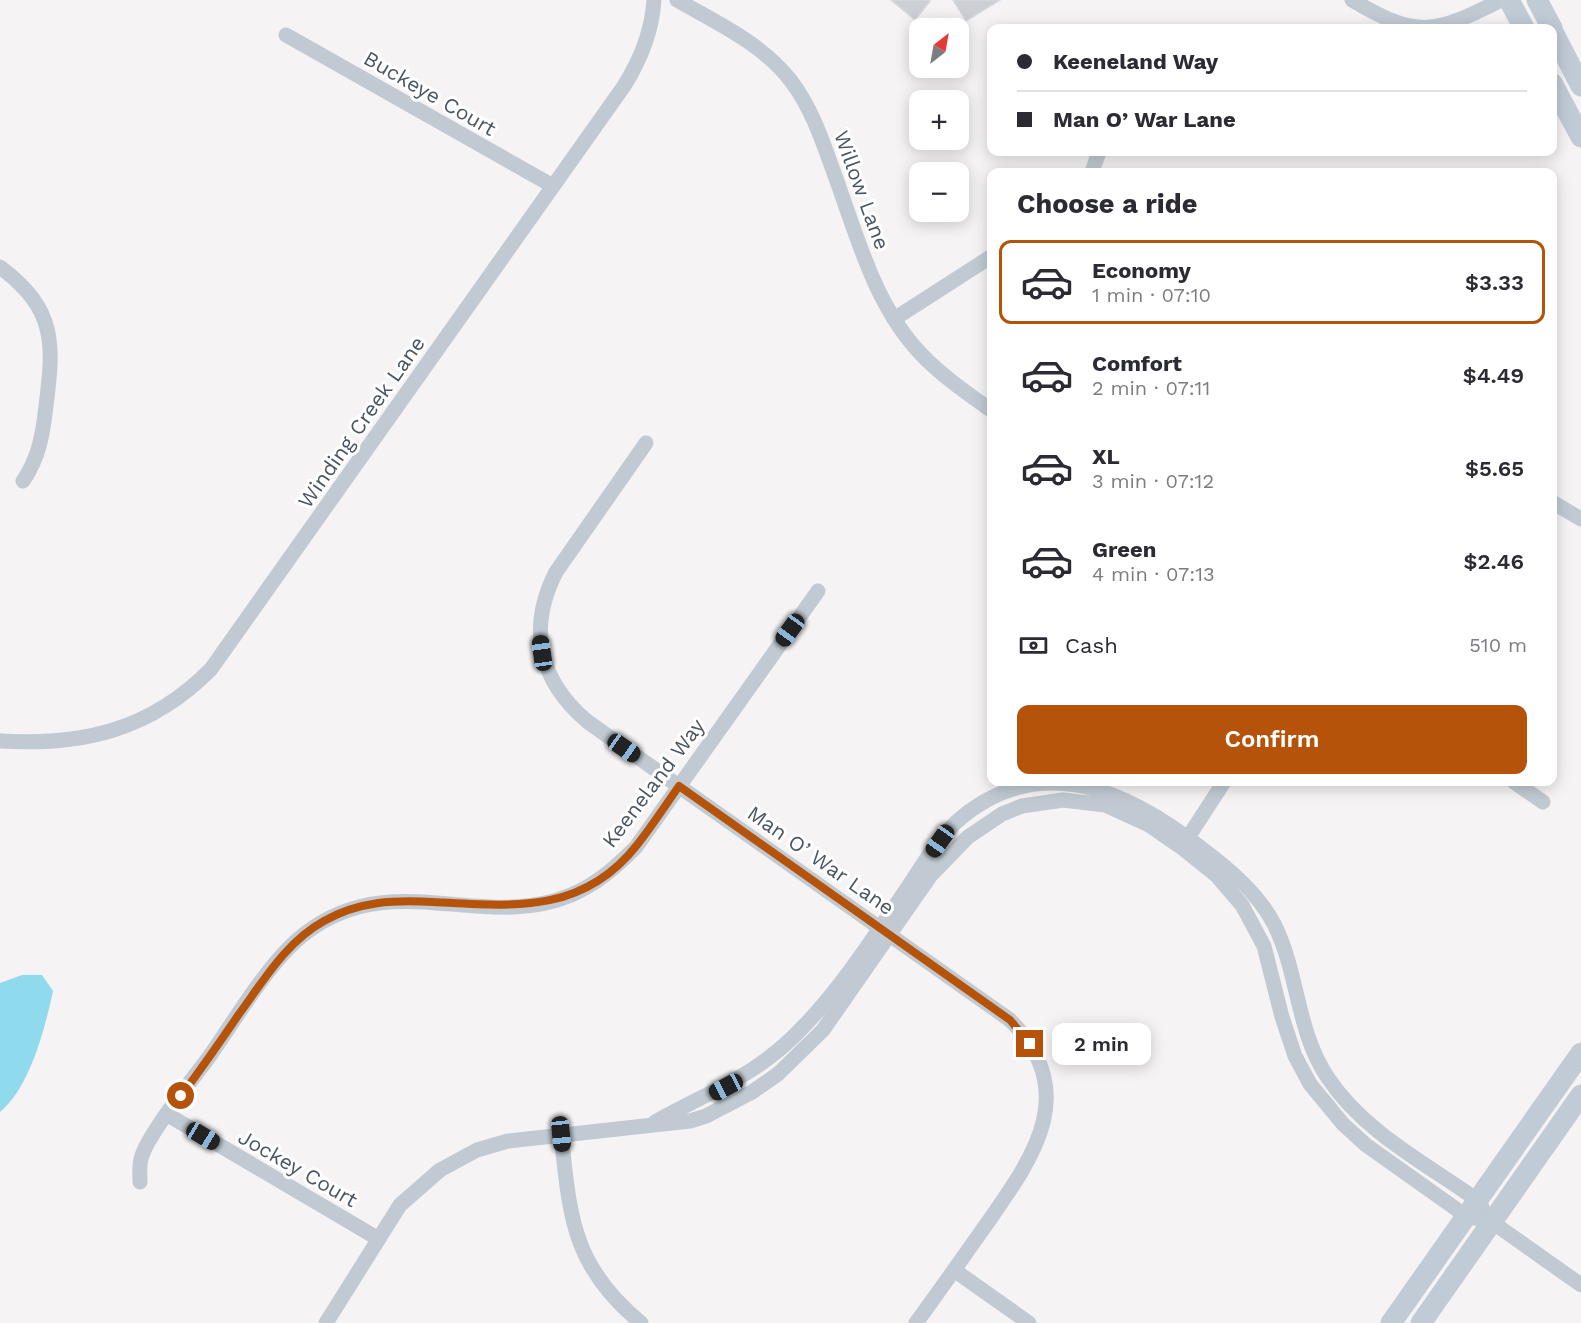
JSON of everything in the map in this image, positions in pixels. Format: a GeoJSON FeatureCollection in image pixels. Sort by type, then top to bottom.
{"type":"FeatureCollection","features":[{"type":"Feature","properties":{"kind":"main road"},"geometry":{"type":"LineString","coordinates":[[1509,0],[1522,24]]}},
{"type":"Feature","properties":{"kind":"main road"},"geometry":{"type":"LineString","coordinates":[[1537,0],[1549,24]]}},
{"type":"Feature","properties":{"kind":"main road"},"geometry":{"type":"LineString","coordinates":[[1557,39],[1581,86]]}},
{"type":"Feature","properties":{"kind":"main road"},"geometry":{"type":"LineString","coordinates":[[1557,92],[1581,137]]}},
{"type":"Feature","properties":{"kind":"main road"},"geometry":{"type":"LineString","coordinates":[[1391,1323],[1581,1053]]}},
{"type":"Feature","properties":{"kind":"main road"},"geometry":{"type":"LineString","coordinates":[[1421,1323],[1581,1095]]}},
{"type":"Feature","properties":{"kind":"street","name":"Winding Creek Lane"},"geometry":{"type":"LineString","coordinates":[[0,741],[62,742],[93,737],[124,728],[153,713],[196,684],[211,669],[258,606],[635,68],[651,28],[654,0]]}},
{"type":"Feature","properties":{"kind":"street","name":"Willow Lane"},"geometry":{"type":"LineString","coordinates":[[677,0],[760,50],[797,88],[820,136],[871,274],[894,319],[920,353],[943,375],[987,407]]}},
{"type":"Feature","properties":{"kind":"street"},"geometry":{"type":"LineString","coordinates":[[1352,0],[1390,22],[1400,24]]}},
{"type":"Feature","properties":{"kind":"street"},"geometry":{"type":"LineString","coordinates":[[1439,24],[1462,19],[1501,0]]}},
{"type":"Feature","properties":{"kind":"street","name":"Buckeye Court"},"geometry":{"type":"LineString","coordinates":[[286,35],[553,186]]}},
{"type":"Feature","properties":{"kind":"street"},"geometry":{"type":"LineString","coordinates":[[894,319],[987,259]]}},
{"type":"Feature","properties":{"kind":"street"},"geometry":{"type":"LineString","coordinates":[[0,267],[14,277],[35,301],[48,329],[51,350],[41,443],[34,463],[23,481]]}},
{"type":"Feature","properties":{"kind":"street","name":"Man O’ War Lane"},"geometry":{"type":"LineString","coordinates":[[646,443],[556,572],[543,601],[539,632],[549,673],[572,708],[1010,1020],[1030,1044],[1044,1084],[1046,1105],[1044,1126],[1032,1155],[916,1323]]}},
{"type":"Feature","properties":{"kind":"street"},"geometry":{"type":"LineString","coordinates":[[1557,505],[1581,519]]}},
{"type":"Feature","properties":{"kind":"street","name":"Keeneland Way"},"geometry":{"type":"LineString","coordinates":[[140,1182],[143,1151],[276,963],[306,933],[323,921],[362,905],[382,901],[508,906],[539,904],[569,896],[588,887],[614,869],[636,847],[818,591]]}},
{"type":"Feature","properties":{"kind":"street"},"geometry":{"type":"LineString","coordinates":[[327,1322],[377,1238],[415,1190],[458,1159],[508,1141],[652,1124],[740,1080],[782,1049],[831,995],[884,930],[946,833],[978,806],[1016,789],[1032,786]]}},
{"type":"Feature","properties":{"kind":"street"},"geometry":{"type":"LineString","coordinates":[[1091,786],[1118,795],[1153,813],[1184,842],[1245,886],[1272,921],[1288,959],[1301,1020],[1312,1049],[1327,1077],[1346,1102],[1472,1208],[1581,1285]]}},
{"type":"Feature","properties":{"kind":"street"},"geometry":{"type":"LineString","coordinates":[[1184,842],[1221,786]]}},
{"type":"Feature","properties":{"kind":"street"},"geometry":{"type":"LineString","coordinates":[[1520,786],[1543,802]]}},
{"type":"Feature","properties":{"kind":"street","name":"Jockey Court"},"geometry":{"type":"LineString","coordinates":[[168,1115],[377,1238]]}},
{"type":"Feature","properties":{"kind":"street"},"geometry":{"type":"LineString","coordinates":[[561,1134],[569,1209],[577,1239],[596,1276],[608,1292],[641,1323]]}},
{"type":"Feature","properties":{"kind":"street"},"geometry":{"type":"LineString","coordinates":[[954,1270],[1029,1323]]}},
{"type":"Feature","properties":{"kind":"water"},"geometry":{"type":"Polygon","coordinates":[[[22,975],[42,975],[53,991],[41,1039],[28,1072],[11,1101],[0,1112],[0,983],[22,975]]]}},
{"type":"Feature","properties":{"kind":"building"},"geometry":{"type":"Polygon","coordinates":[[[891,0],[929,0],[917,18],[913,18],[891,0]]]}},
{"type":"Feature","properties":{"kind":"building"},"geometry":{"type":"Polygon","coordinates":[[[953,0],[1000,0],[969,19],[964,18],[953,0]]]}},
{"type":"Feature","properties":{"kind":"route"},"geometry":{"type":"LineString","coordinates":[[181,1096],[276,963],[290,947],[323,921],[362,905],[382,901],[403,900],[508,906],[549,902],[569,896],[588,887],[614,869],[636,847],[679,786],[1010,1020],[1030,1044]]}}]}
